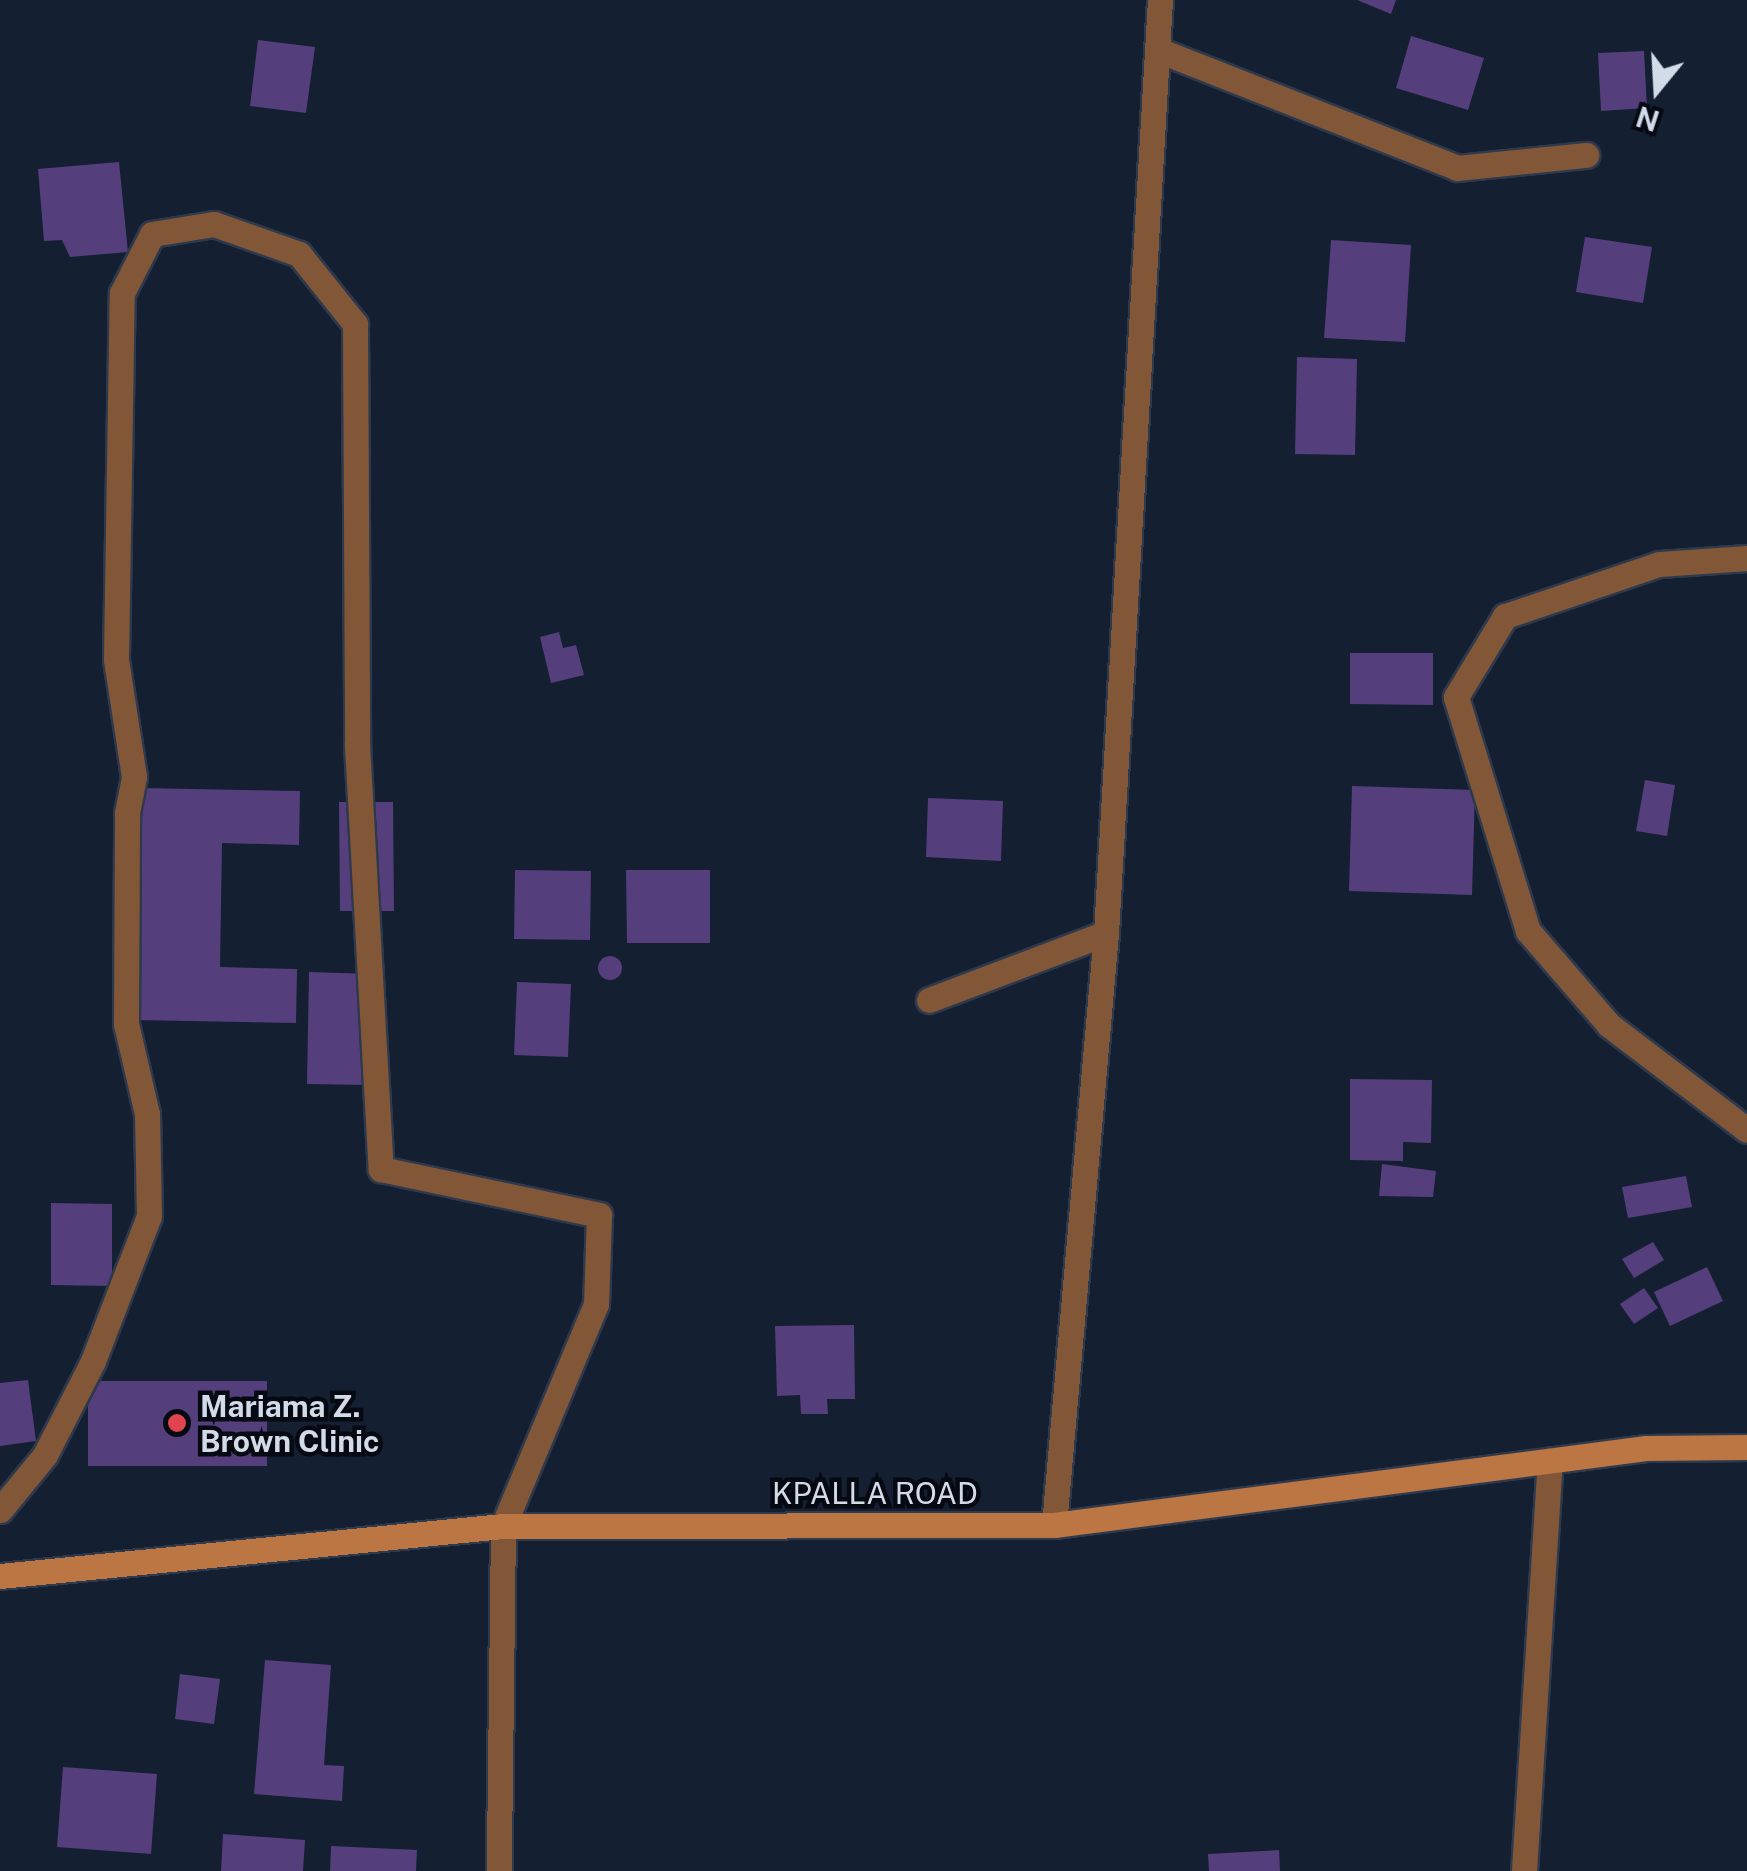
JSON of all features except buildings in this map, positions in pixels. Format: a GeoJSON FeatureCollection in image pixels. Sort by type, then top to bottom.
{"type":"FeatureCollection","features":[{"type":"Feature","properties":{"kind":"street"},"geometry":{"type":"LineString","coordinates":[[1054,1525],[1106,933],[1160,0]]}},
{"type":"Feature","properties":{"kind":"street"},"geometry":{"type":"LineString","coordinates":[[1158,50],[1457,168],[1586,154]]}},
{"type":"Feature","properties":{"kind":"street"},"geometry":{"type":"LineString","coordinates":[[0,1510],[46,1454],[94,1362],[149,1216],[147,1114],[126,1024],[127,812],[134,777],[116,659],[122,294],[152,234],[214,224],[299,254],[355,324],[357,745],[382,1169],[599,1215],[596,1304],[503,1526],[499,1871]]}},
{"type":"Feature","properties":{"kind":"street"},"geometry":{"type":"LineString","coordinates":[[1747,558],[1659,564],[1505,616],[1456,697],[1528,931],[1608,1024],[1747,1130]]}},
{"type":"Feature","properties":{"kind":"street"},"geometry":{"type":"LineString","coordinates":[[929,1000],[1106,933]]}},
{"type":"Feature","properties":{"kind":"street","name":"KPALLA ROAD"},"geometry":{"type":"LineString","coordinates":[[0,1576],[503,1526],[1054,1525],[1646,1448],[1747,1447]]}},
{"type":"Feature","properties":{"kind":"street"},"geometry":{"type":"LineString","coordinates":[[1524,1871],[1550,1461]]}},
{"type":"Feature","properties":{"kind":"place","name":"Mariama Z. Brown Clinic"},"geometry":{"type":"Point","coordinates":[177,1423]}}]}
